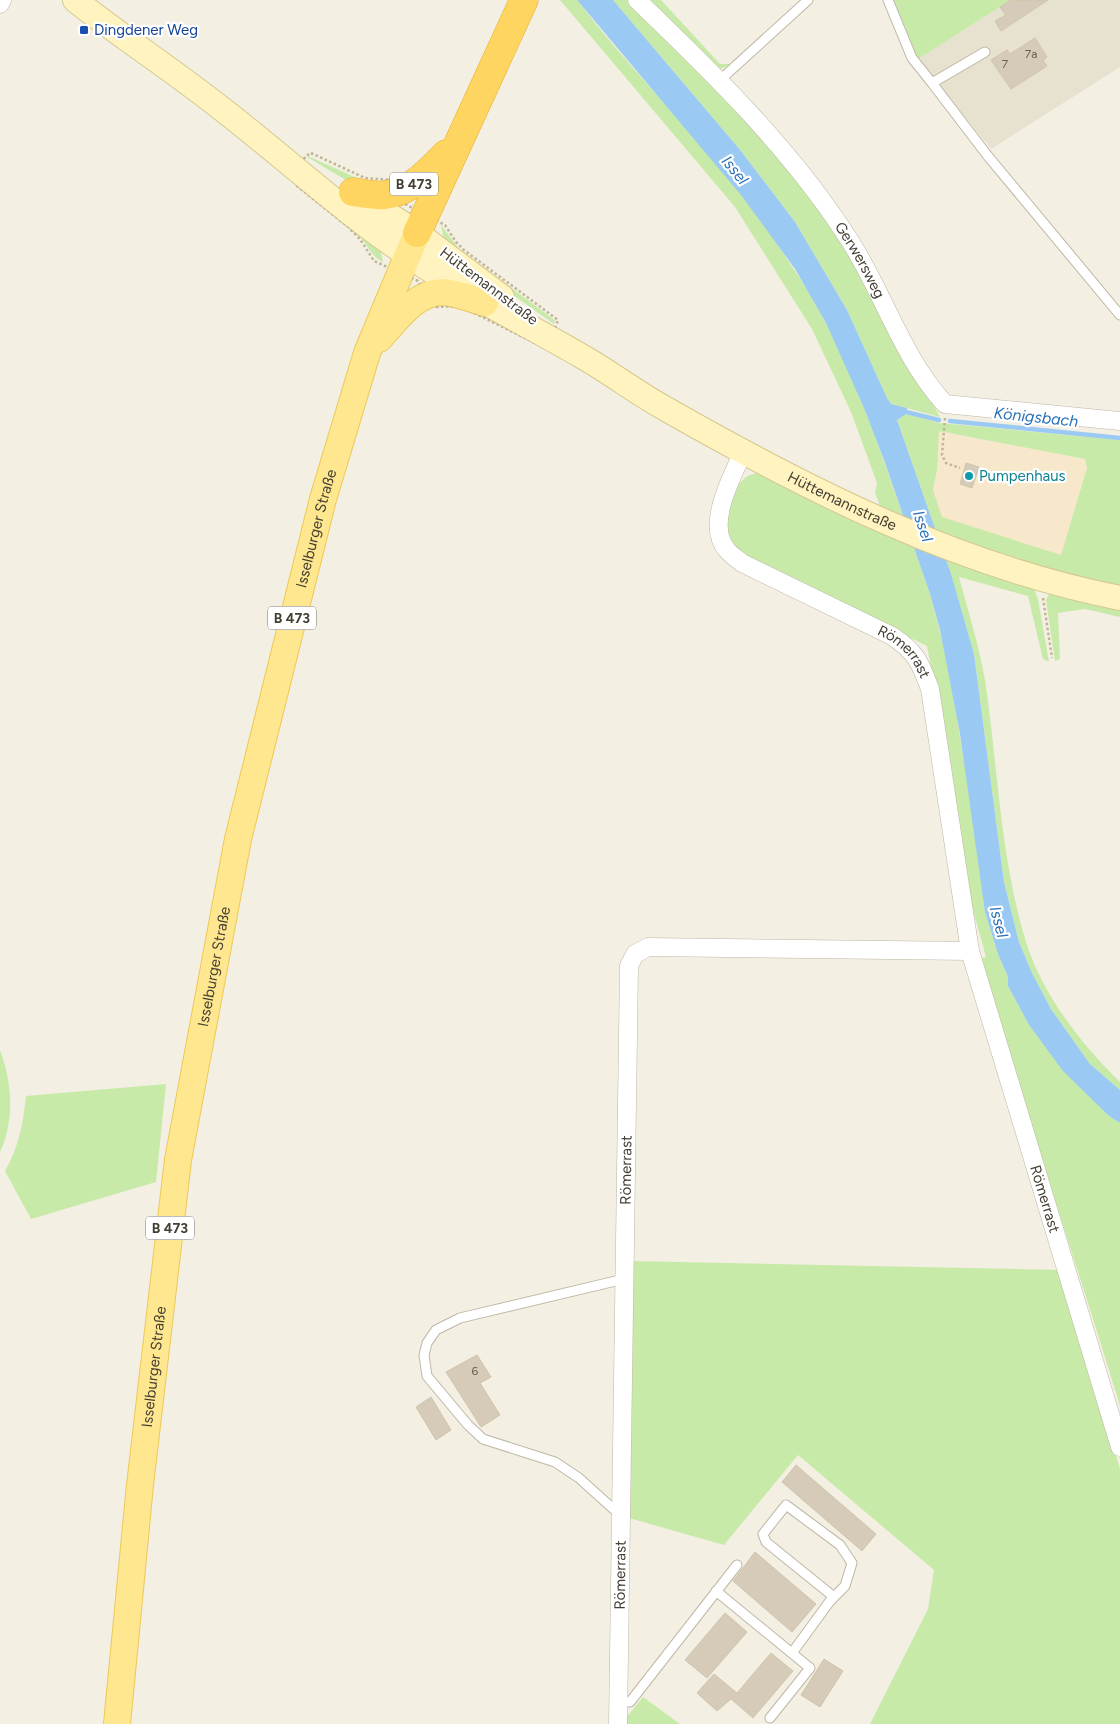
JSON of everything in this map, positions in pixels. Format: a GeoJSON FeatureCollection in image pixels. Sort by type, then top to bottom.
{"type":"FeatureCollection","features":[{"type":"Feature","properties":{"kind":"highway","name":"B 473"},"geometry":{"type":"LineString","coordinates":[[413,244],[524,0]]}},
{"type":"Feature","properties":{"kind":"highway","name":"B 473"},"geometry":{"type":"LineString","coordinates":[[352,192],[383,196],[398,192],[418,182],[460,141]]}},
{"type":"Feature","properties":{"kind":"main road"},"geometry":{"type":"LineString","coordinates":[[74,0],[221,108],[413,244]]}},
{"type":"Feature","properties":{"kind":"main road"},"geometry":{"type":"LineString","coordinates":[[221,108],[352,192],[413,244]]}},
{"type":"Feature","properties":{"kind":"main road","name":"Hüttemannstraße"},"geometry":{"type":"LineString","coordinates":[[413,244],[485,303],[584,357]]}},
{"type":"Feature","properties":{"kind":"main road","name":"Hüttemannstraße"},"geometry":{"type":"LineString","coordinates":[[413,244],[662,407],[744,452],[891,524],[966,554],[1040,579],[1120,598]]}},
{"type":"Feature","properties":{"kind":"main road","name":"Isselburger Straße"},"geometry":{"type":"LineString","coordinates":[[117,1724],[140,1485],[177,1170],[238,839],[264,728],[323,499],[367,352],[413,244]]}},
{"type":"Feature","properties":{"kind":"main road","name":"B 473"},"geometry":{"type":"LineString","coordinates":[[367,352],[406,310],[416,301],[426,296],[443,292],[485,303]]}},
{"type":"Feature","properties":{"kind":"street"},"geometry":{"type":"LineString","coordinates":[[0,4],[2,0]]}},
{"type":"Feature","properties":{"kind":"street","name":"Gerwersweg"},"geometry":{"type":"LineString","coordinates":[[637,0],[719,81],[808,180],[851,242],[912,360],[929,386],[946,404]]}},
{"type":"Feature","properties":{"kind":"street"},"geometry":{"type":"LineString","coordinates":[[946,404],[1120,421]]}},
{"type":"Feature","properties":{"kind":"street","name":"Römerrast"},"geometry":{"type":"LineString","coordinates":[[744,452],[723,497],[719,526],[726,549],[742,563],[892,636],[910,648],[920,662],[930,689],[970,951],[1120,1447]]}},
{"type":"Feature","properties":{"kind":"street","name":"Römerrast"},"geometry":{"type":"LineString","coordinates":[[618,1724],[629,966],[635,954],[648,947],[970,951]]}},
{"type":"Feature","properties":{"kind":"lane"},"geometry":{"type":"LineString","coordinates":[[719,81],[808,0]]}},
{"type":"Feature","properties":{"kind":"lane"},"geometry":{"type":"LineString","coordinates":[[888,0],[912,58],[988,155],[1120,315]]}},
{"type":"Feature","properties":{"kind":"lane"},"geometry":{"type":"LineString","coordinates":[[932,83],[985,52]]}},
{"type":"Feature","properties":{"kind":"lane"},"geometry":{"type":"LineString","coordinates":[[620,1515],[579,1478],[555,1462],[483,1439],[468,1426],[428,1376],[424,1356],[427,1343],[436,1330],[460,1318],[624,1278]]}},
{"type":"Feature","properties":{"kind":"lane"},"geometry":{"type":"LineString","coordinates":[[792,1654],[834,1597],[845,1586],[852,1563],[840,1546],[786,1505],[763,1534],[766,1542],[834,1597]]}},
{"type":"Feature","properties":{"kind":"lane"},"geometry":{"type":"LineString","coordinates":[[619,1702],[630,1702],[737,1565]]}},
{"type":"Feature","properties":{"kind":"lane"},"geometry":{"type":"LineString","coordinates":[[716,1591],[810,1668],[770,1718]]}},
{"type":"Feature","properties":{"kind":"path"},"geometry":{"type":"LineString","coordinates":[[946,404],[942,455],[946,463],[960,468]]}},
{"type":"Feature","properties":{"kind":"path"},"geometry":{"type":"LineString","coordinates":[[1040,579],[1052,658]]}},
{"type":"Feature","properties":{"kind":"shaded area"},"geometry":{"type":"Polygon","coordinates":[[[1011,0],[1120,0],[1120,67],[991,149],[918,59],[1011,0]]]}},
{"type":"Feature","properties":{"kind":"shaded area"},"geometry":{"type":"Polygon","coordinates":[[[938,431],[1085,459],[1087,468],[1061,556],[941,517],[933,490],[937,470],[938,431]]]}},
{"type":"Feature","properties":{"kind":"green space"},"geometry":{"type":"Polygon","coordinates":[[[560,0],[577,0],[611,43],[720,167],[784,255],[828,326],[843,357],[869,420],[903,516],[882,511],[875,493],[877,483],[851,412],[812,329],[735,207],[560,0]]]}},
{"type":"Feature","properties":{"kind":"green space"},"geometry":{"type":"Polygon","coordinates":[[[613,0],[631,0],[686,53],[829,214],[940,417],[891,404],[847,310],[795,222],[741,151],[613,0]]]}},
{"type":"Feature","properties":{"kind":"green space"},"geometry":{"type":"Polygon","coordinates":[[[644,0],[661,0],[720,64],[732,64],[718,70],[644,0]]]}},
{"type":"Feature","properties":{"kind":"green space"},"geometry":{"type":"Polygon","coordinates":[[[894,0],[1011,0],[918,59],[894,0]]]}},
{"type":"Feature","properties":{"kind":"green space"},"geometry":{"type":"Polygon","coordinates":[[[307,157],[359,179],[356,186],[307,157]]]}},
{"type":"Feature","properties":{"kind":"green space"},"geometry":{"type":"Polygon","coordinates":[[[441,225],[460,250],[552,318],[555,321],[554,324],[506,290],[444,240],[441,225]]]}},
{"type":"Feature","properties":{"kind":"green space"},"geometry":{"type":"Polygon","coordinates":[[[354,229],[380,248],[383,262],[376,257],[354,229]]]}},
{"type":"Feature","properties":{"kind":"green space"},"geometry":{"type":"Polygon","coordinates":[[[906,414],[940,423],[1120,440],[1120,589],[1026,565],[935,529],[897,420],[906,414]],[[939,431],[937,470],[933,490],[942,517],[1061,555],[1087,468],[1085,459],[939,431]]]}},
{"type":"Feature","properties":{"kind":"green space"},"geometry":{"type":"Polygon","coordinates":[[[763,473],[913,544],[930,594],[948,663],[970,798],[985,912],[998,954],[1008,977],[1008,986],[1029,1025],[1109,1116],[1120,1123],[1120,1406],[1032,1127],[982,958],[986,957],[967,888],[950,765],[927,646],[751,561],[736,549],[728,532],[728,515],[732,498],[735,490],[747,476],[763,473]]]}},
{"type":"Feature","properties":{"kind":"green space"},"geometry":{"type":"Polygon","coordinates":[[[945,557],[1029,584],[1034,589],[1038,599],[1049,662],[1043,659],[1028,596],[959,577],[977,641],[985,680],[1010,877],[1026,942],[1033,961],[1052,999],[1077,1035],[1120,1082],[1120,1090],[1090,1064],[1051,1009],[1032,973],[1019,942],[1004,882],[974,654],[945,557]]]}},
{"type":"Feature","properties":{"kind":"green space"},"geometry":{"type":"Polygon","coordinates":[[[1051,590],[1120,607],[1120,617],[1085,609],[1058,613],[1060,659],[1055,661],[1046,600],[1051,590]]]}},
{"type":"Feature","properties":{"kind":"green space"},"geometry":{"type":"Polygon","coordinates":[[[0,1050],[7,1075],[10,1114],[5,1140],[0,1152],[0,1050]]]}},
{"type":"Feature","properties":{"kind":"green space"},"geometry":{"type":"Polygon","coordinates":[[[166,1084],[156,1182],[31,1219],[5,1171],[20,1135],[26,1096],[166,1084]]]}},
{"type":"Feature","properties":{"kind":"green space"},"geometry":{"type":"Polygon","coordinates":[[[630,1261],[1063,1270],[1120,1469],[1120,1724],[870,1724],[928,1609],[934,1570],[798,1455],[724,1545],[629,1518],[630,1261]]]}},
{"type":"Feature","properties":{"kind":"green space"},"geometry":{"type":"Polygon","coordinates":[[[643,1697],[680,1724],[625,1724],[625,1719],[643,1697]]]}},
{"type":"Feature","properties":{"kind":"water","name":"Issel"},"geometry":{"type":"Polygon","coordinates":[[[577,0],[613,0],[741,151],[795,222],[847,310],[887,398],[891,404],[907,408],[906,414],[897,420],[951,574],[974,654],[1004,882],[1019,942],[1032,973],[1051,1009],[1090,1064],[1120,1090],[1120,1123],[1109,1116],[1063,1071],[1029,1025],[1008,986],[1008,977],[998,954],[985,912],[960,734],[940,630],[930,594],[884,460],[864,408],[826,323],[795,269],[741,195],[577,0]]]}},
{"type":"Feature","properties":{"kind":"building"},"geometry":{"type":"Polygon","coordinates":[[[1011,0],[1048,0],[1001,31],[995,21],[1006,15],[1000,7],[1011,0]]]}},
{"type":"Feature","properties":{"kind":"building"},"geometry":{"type":"Polygon","coordinates":[[[1035,38],[1047,57],[1043,60],[1047,66],[1011,89],[991,60],[1007,50],[1010,54],[1035,38]]]}},
{"type":"Feature","properties":{"kind":"building","name":"Pumpenhaus"},"geometry":{"type":"Polygon","coordinates":[[[966,463],[979,467],[972,488],[960,484],[966,463]]]}},
{"type":"Feature","properties":{"kind":"building"},"geometry":{"type":"Polygon","coordinates":[[[477,1355],[491,1377],[480,1383],[500,1415],[481,1427],[446,1372],[477,1355]]]}},
{"type":"Feature","properties":{"kind":"building"},"geometry":{"type":"Polygon","coordinates":[[[431,1397],[451,1430],[436,1440],[416,1407],[431,1397]]]}},
{"type":"Feature","properties":{"kind":"building"},"geometry":{"type":"Polygon","coordinates":[[[796,1465],[876,1534],[862,1551],[782,1482],[796,1465]]]}},
{"type":"Feature","properties":{"kind":"building"},"geometry":{"type":"Polygon","coordinates":[[[755,1552],[816,1604],[792,1632],[733,1581],[755,1552]]]}},
{"type":"Feature","properties":{"kind":"building"},"geometry":{"type":"Polygon","coordinates":[[[725,1613],[747,1632],[707,1678],[685,1660],[725,1613]]]}},
{"type":"Feature","properties":{"kind":"building"},"geometry":{"type":"Polygon","coordinates":[[[771,1653],[793,1671],[753,1718],[731,1699],[717,1711],[697,1693],[714,1674],[737,1693],[771,1653]]]}},
{"type":"Feature","properties":{"kind":"building"},"geometry":{"type":"Polygon","coordinates":[[[824,1659],[843,1671],[820,1707],[801,1695],[824,1659]]]}},
{"type":"Feature","properties":{"kind":"waterway","name":"Königsbach"},"geometry":{"type":"LineString","coordinates":[[902,411],[939,420]]}},
{"type":"Feature","properties":{"kind":"waterway","name":"Königsbach"},"geometry":{"type":"LineString","coordinates":[[950,421],[1120,438]]}},
{"type":"Feature","properties":{"kind":"place","name":"Dingdener Weg"},"geometry":{"type":"Point","coordinates":[84,30]}},
{"type":"Feature","properties":{"kind":"place","name":"Pumpenhaus"},"geometry":{"type":"Point","coordinates":[969,476]}}]}
